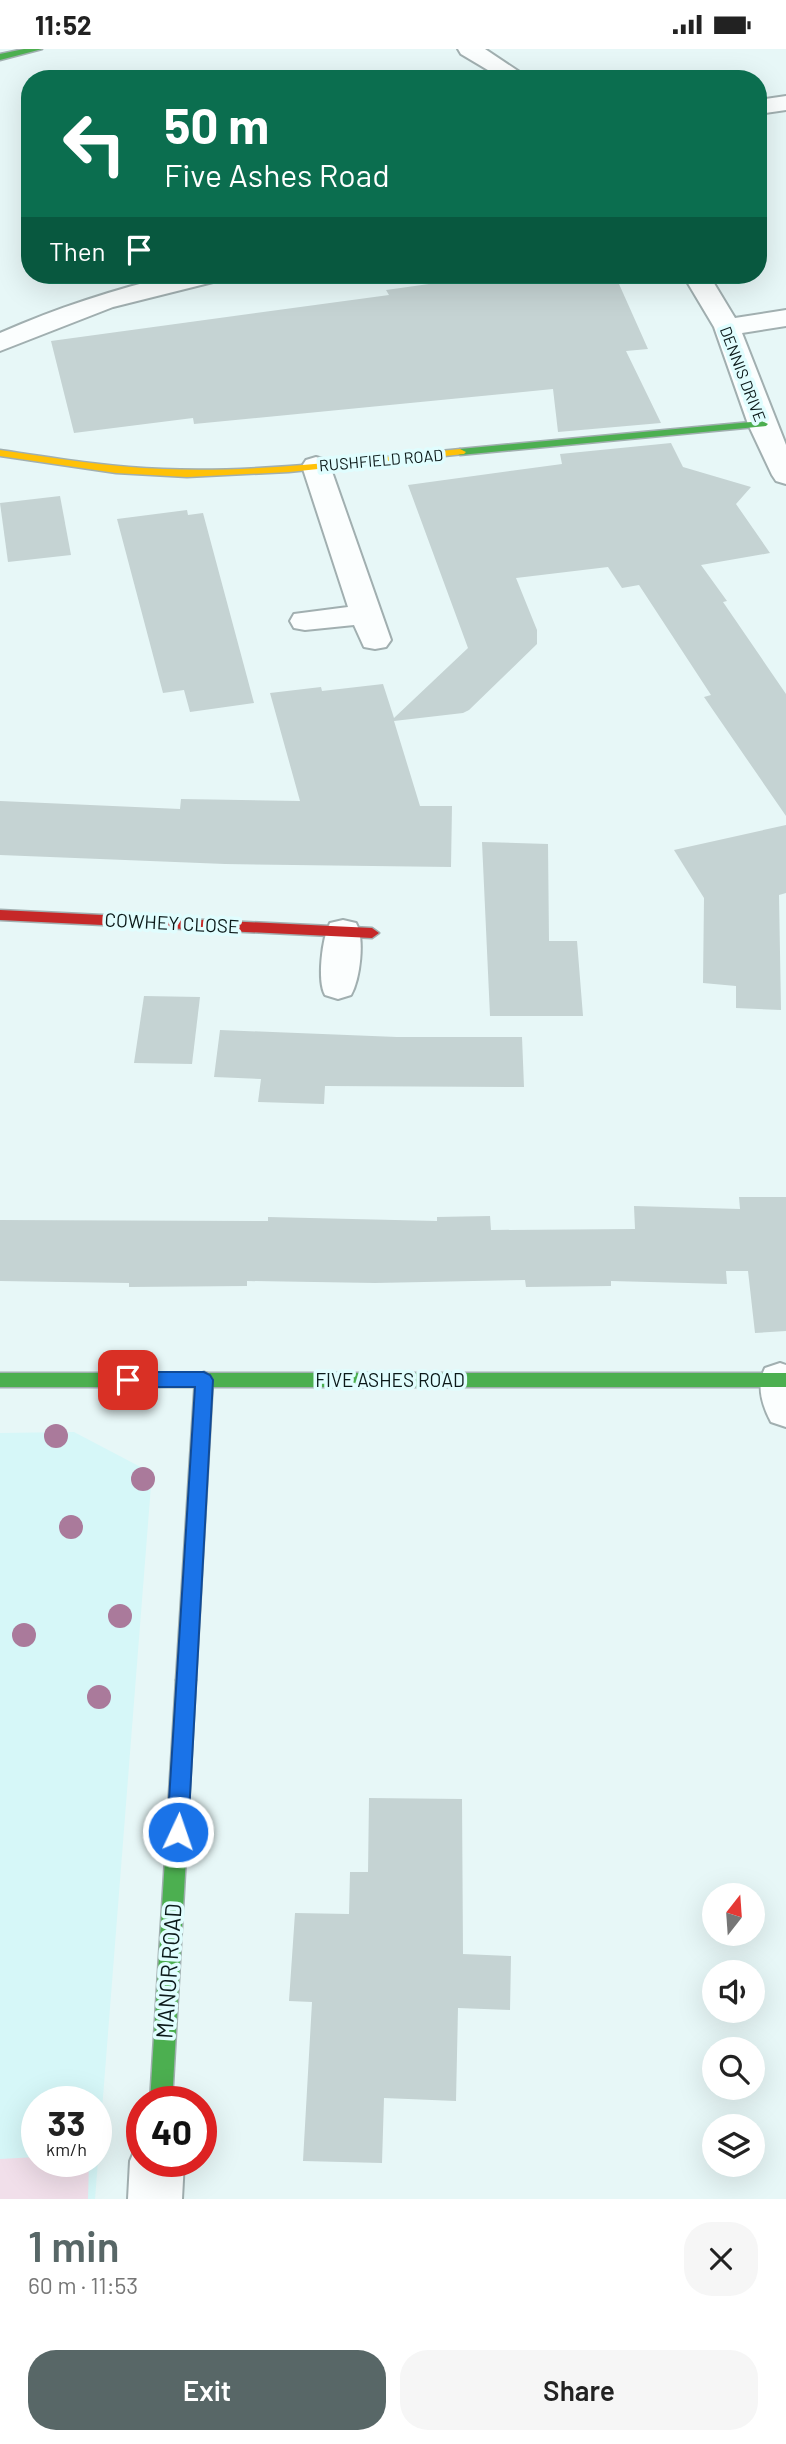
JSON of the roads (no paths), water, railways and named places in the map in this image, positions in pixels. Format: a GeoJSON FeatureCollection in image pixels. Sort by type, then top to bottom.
{"type":"FeatureCollection","features":[{"type":"Feature","properties":{"kind":"street"},"geometry":{"type":"LineString","coordinates":[[0,57],[37,49]]}},
{"type":"Feature","properties":{"kind":"street"},"geometry":{"type":"LineString","coordinates":[[469,49],[504,70]]}},
{"type":"Feature","properties":{"kind":"street"},"geometry":{"type":"LineString","coordinates":[[767,106],[786,103]]}},
{"type":"Feature","properties":{"kind":"street"},"geometry":{"type":"LineString","coordinates":[[0,343],[90,306],[162,284]]}},
{"type":"Feature","properties":{"kind":"street","name":"DENNIS DRIVE"},"geometry":{"type":"LineString","coordinates":[[701,284],[727,327],[762,424],[786,475]]}},
{"type":"Feature","properties":{"kind":"street"},"geometry":{"type":"LineString","coordinates":[[727,327],[786,318]]}},
{"type":"Feature","properties":{"kind":"street","name":"RUSHFIELD ROAD"},"geometry":{"type":"LineString","coordinates":[[0,453],[76,465],[186,473],[316,466],[762,424]]}},
{"type":"Feature","properties":{"kind":"street"},"geometry":{"type":"LineString","coordinates":[[305,621],[371,627],[316,466]]}},
{"type":"Feature","properties":{"kind":"street","name":"COWHEY CLOSE"},"geometry":{"type":"LineString","coordinates":[[0,915],[357,933],[338,986]]}},
{"type":"Feature","properties":{"kind":"street","name":"FIVE ASHES ROAD"},"geometry":{"type":"LineString","coordinates":[[0,1380],[204,1380],[784,1390]]}},
{"type":"Feature","properties":{"kind":"street","name":"MANOR ROAD"},"geometry":{"type":"LineString","coordinates":[[162,2086],[204,1380]]}},
{"type":"Feature","properties":{"kind":"street"},"geometry":{"type":"LineString","coordinates":[[155,2199],[156,2177]]}}]}
